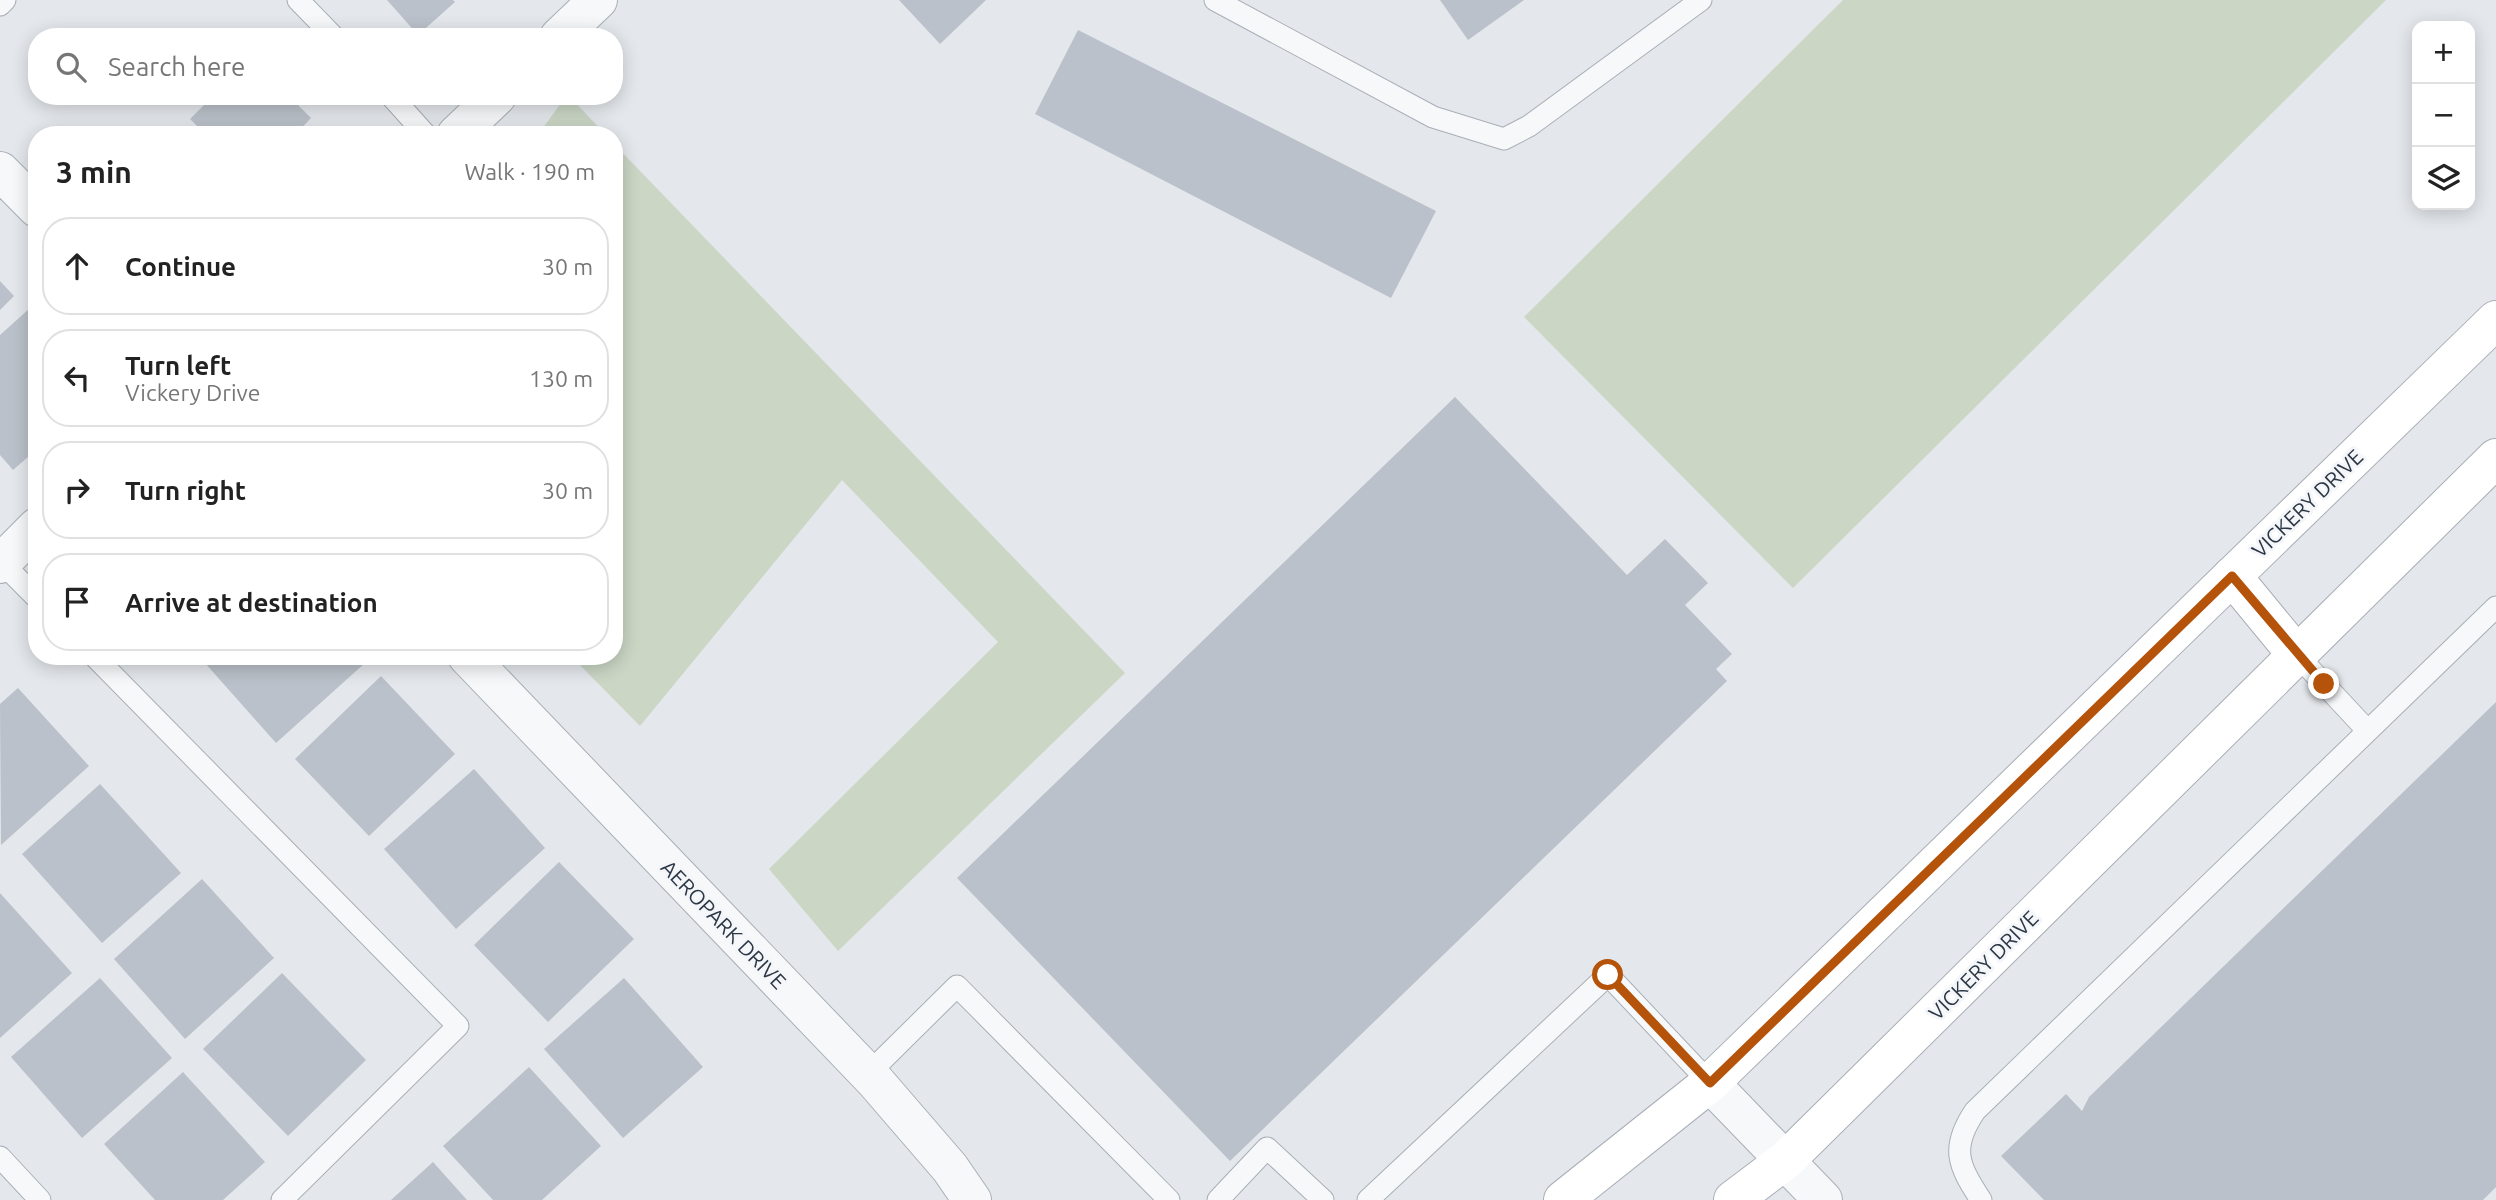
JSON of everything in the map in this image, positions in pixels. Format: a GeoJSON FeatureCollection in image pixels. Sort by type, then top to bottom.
{"type":"FeatureCollection","features":[{"type":"Feature","properties":{"kind":"main road","name":"VICKERY DRIVE"},"geometry":{"type":"LineString","coordinates":[[1563,1200],[1710,1083],[2496,320]]}},
{"type":"Feature","properties":{"kind":"main road","name":"VICKERY DRIVE"},"geometry":{"type":"LineString","coordinates":[[1733,1200],[1786,1160],[2496,458]]}},
{"type":"Feature","properties":{"kind":"main road"},"geometry":{"type":"LineString","coordinates":[[2232,576],[2297,655]]}},
{"type":"Feature","properties":{"kind":"street"},"geometry":{"type":"LineString","coordinates":[[568,28],[598,0]]}},
{"type":"Feature","properties":{"kind":"street"},"geometry":{"type":"LineString","coordinates":[[465,126],[488,105]]}},
{"type":"Feature","properties":{"kind":"street"},"geometry":{"type":"LineString","coordinates":[[0,170],[28,199]]}},
{"type":"Feature","properties":{"kind":"street"},"geometry":{"type":"LineString","coordinates":[[1,562],[28,536]]}},
{"type":"Feature","properties":{"kind":"street","name":"AEROPARK DRIVE"},"geometry":{"type":"LineString","coordinates":[[476,665],[868,1074],[950,1168],[972,1200]]}},
{"type":"Feature","properties":{"kind":"street"},"geometry":{"type":"LineString","coordinates":[[1710,1083],[1823,1200]]}},
{"type":"Feature","properties":{"kind":"lane"},"geometry":{"type":"LineString","coordinates":[[0,5],[5,0]]}},
{"type":"Feature","properties":{"kind":"lane"},"geometry":{"type":"LineString","coordinates":[[298,0],[325,28]]}},
{"type":"Feature","properties":{"kind":"lane"},"geometry":{"type":"LineString","coordinates":[[1215,0],[1433,117],[1504,139],[1529,126],[1701,0]]}},
{"type":"Feature","properties":{"kind":"lane"},"geometry":{"type":"LineString","coordinates":[[399,105],[418,126]]}},
{"type":"Feature","properties":{"kind":"lane"},"geometry":{"type":"LineString","coordinates":[[1,562],[28,589]]}},
{"type":"Feature","properties":{"kind":"lane"},"geometry":{"type":"LineString","coordinates":[[1981,1200],[1964,1172],[1958,1151],[1961,1130],[1975,1111],[2366,729],[2496,607]]}},
{"type":"Feature","properties":{"kind":"lane"},"geometry":{"type":"LineString","coordinates":[[2297,655],[2366,729]]}},
{"type":"Feature","properties":{"kind":"lane"},"geometry":{"type":"LineString","coordinates":[[103,665],[457,1026],[282,1200]]}},
{"type":"Feature","properties":{"kind":"lane"},"geometry":{"type":"LineString","coordinates":[[1368,1200],[1608,975],[1710,1083]]}},
{"type":"Feature","properties":{"kind":"lane"},"geometry":{"type":"LineString","coordinates":[[868,1074],[957,986],[1169,1200]]}},
{"type":"Feature","properties":{"kind":"lane"},"geometry":{"type":"LineString","coordinates":[[1217,1200],[1267,1148],[1322,1200]]}},
{"type":"Feature","properties":{"kind":"lane"},"geometry":{"type":"LineString","coordinates":[[0,1157],[40,1200]]}},
{"type":"Feature","properties":{"kind":"green space"},"geometry":{"type":"Polygon","coordinates":[[[1843,0],[2386,0],[1793,588],[1524,317],[1843,0]]]}},
{"type":"Feature","properties":{"kind":"green space"},"geometry":{"type":"Polygon","coordinates":[[[560,105],[578,105],[597,126],[544,126],[560,105]]]}},
{"type":"Feature","properties":{"kind":"green space"},"geometry":{"type":"Polygon","coordinates":[[[623,153],[1125,673],[838,951],[769,869],[998,642],[842,480],[640,726],[580,665],[623,665],[623,153]]]}},
{"type":"Feature","properties":{"kind":"building"},"geometry":{"type":"Polygon","coordinates":[[[387,0],[455,2],[426,28],[412,28],[387,0]]]}},
{"type":"Feature","properties":{"kind":"building"},"geometry":{"type":"Polygon","coordinates":[[[899,0],[986,0],[940,44],[899,0]]]}},
{"type":"Feature","properties":{"kind":"building"},"geometry":{"type":"Polygon","coordinates":[[[1440,0],[1524,0],[1468,40],[1440,0]]]}},
{"type":"Feature","properties":{"kind":"building"},"geometry":{"type":"Polygon","coordinates":[[[1078,30],[1436,211],[1391,298],[1035,114],[1078,30]]]}},
{"type":"Feature","properties":{"kind":"building"},"geometry":{"type":"Polygon","coordinates":[[[204,105],[298,105],[311,118],[303,126],[197,126],[190,119],[204,105]]]}},
{"type":"Feature","properties":{"kind":"building"},"geometry":{"type":"Polygon","coordinates":[[[0,281],[14,296],[0,310],[0,281]]]}},
{"type":"Feature","properties":{"kind":"building"},"geometry":{"type":"Polygon","coordinates":[[[28,310],[28,457],[13,470],[0,455],[0,335],[28,310]]]}},
{"type":"Feature","properties":{"kind":"building"},"geometry":{"type":"Polygon","coordinates":[[[1455,397],[1627,575],[1665,539],[1708,583],[1685,605],[1732,654],[1716,669],[1727,681],[1230,1161],[957,878],[1455,397]]]}},
{"type":"Feature","properties":{"kind":"building"},"geometry":{"type":"Polygon","coordinates":[[[207,665],[363,665],[276,743],[207,665]]]}},
{"type":"Feature","properties":{"kind":"building"},"geometry":{"type":"Polygon","coordinates":[[[381,676],[455,754],[369,836],[295,759],[381,676]]]}},
{"type":"Feature","properties":{"kind":"building"},"geometry":{"type":"Polygon","coordinates":[[[18,688],[89,766],[1,845],[0,704],[18,688]]]}},
{"type":"Feature","properties":{"kind":"building"},"geometry":{"type":"Polygon","coordinates":[[[2496,702],[2496,1187],[2483,1200],[2044,1200],[2001,1156],[2066,1094],[2082,1111],[2089,1097],[2496,702]]]}},
{"type":"Feature","properties":{"kind":"building"},"geometry":{"type":"Polygon","coordinates":[[[474,769],[545,848],[456,929],[384,849],[474,769]]]}},
{"type":"Feature","properties":{"kind":"building"},"geometry":{"type":"Polygon","coordinates":[[[100,784],[181,873],[102,943],[22,854],[100,784]]]}},
{"type":"Feature","properties":{"kind":"building"},"geometry":{"type":"Polygon","coordinates":[[[559,862],[634,939],[548,1022],[474,945],[559,862]]]}},
{"type":"Feature","properties":{"kind":"building"},"geometry":{"type":"Polygon","coordinates":[[[202,879],[274,958],[185,1039],[114,959],[202,879]]]}},
{"type":"Feature","properties":{"kind":"building"},"geometry":{"type":"Polygon","coordinates":[[[0,893],[72,973],[0,1038],[0,893]]]}},
{"type":"Feature","properties":{"kind":"building"},"geometry":{"type":"Polygon","coordinates":[[[282,973],[366,1060],[288,1136],[203,1049],[282,973]]]}},
{"type":"Feature","properties":{"kind":"building"},"geometry":{"type":"Polygon","coordinates":[[[100,978],[172,1058],[82,1138],[11,1057],[100,978]]]}},
{"type":"Feature","properties":{"kind":"building"},"geometry":{"type":"Polygon","coordinates":[[[624,978],[703,1067],[623,1138],[544,1049],[624,978]]]}},
{"type":"Feature","properties":{"kind":"building"},"geometry":{"type":"Polygon","coordinates":[[[529,1067],[601,1146],[542,1200],[493,1200],[443,1146],[529,1067]]]}},
{"type":"Feature","properties":{"kind":"building"},"geometry":{"type":"Polygon","coordinates":[[[183,1072],[265,1162],[223,1200],[155,1200],[104,1144],[183,1072]]]}},
{"type":"Feature","properties":{"kind":"building"},"geometry":{"type":"Polygon","coordinates":[[[433,1162],[467,1200],[391,1200],[433,1162]]]}},
{"type":"Feature","properties":{"kind":"route"},"geometry":{"type":"LineString","coordinates":[[1608,975],[1710,1083],[2232,576],[2324,684]]}}]}
